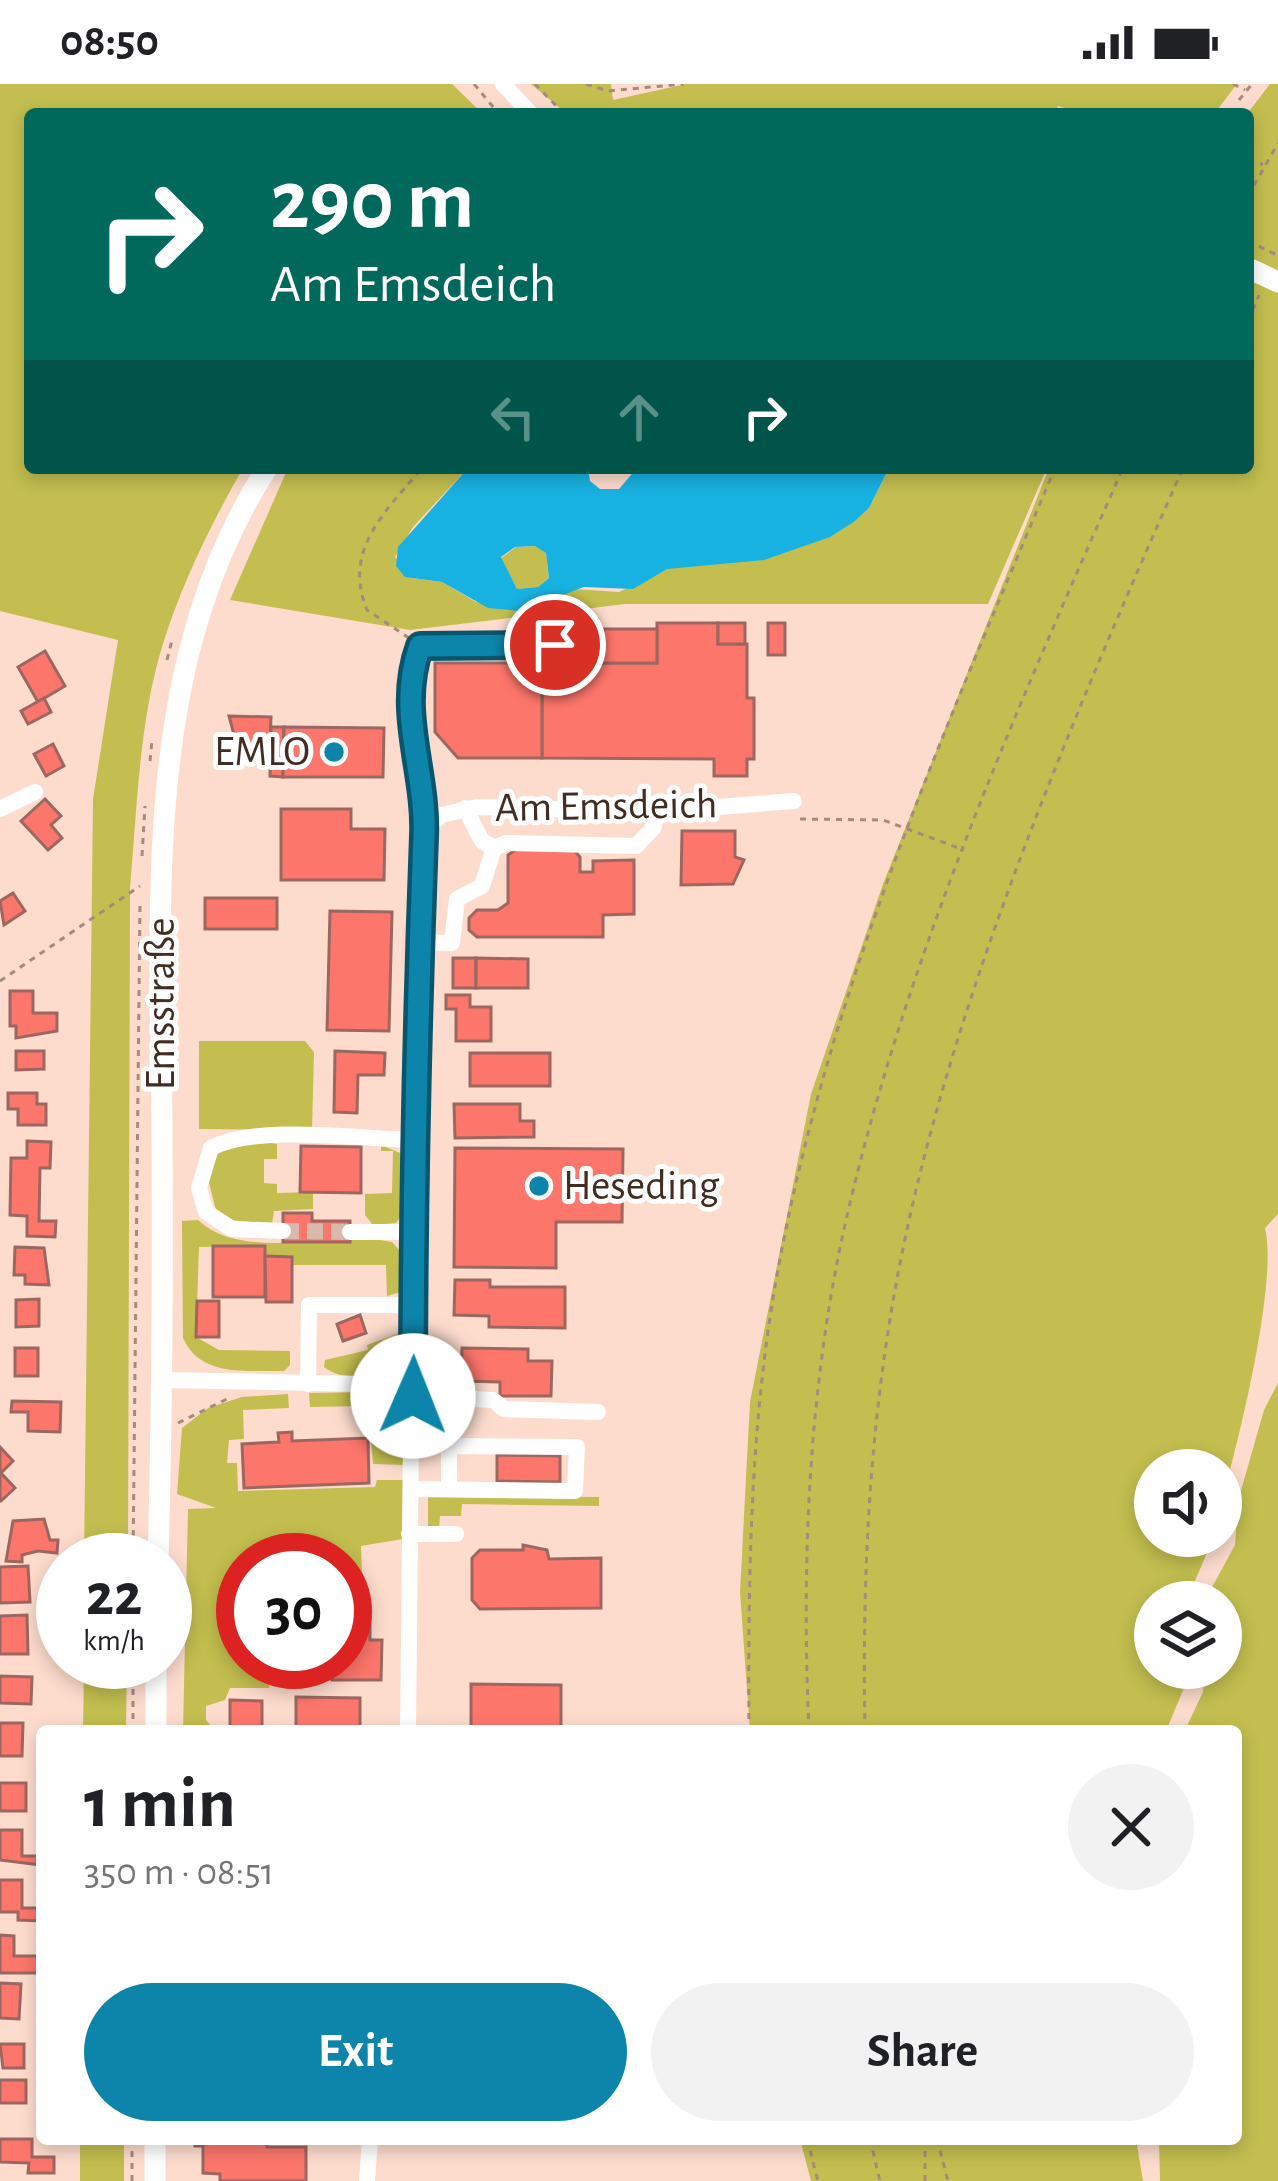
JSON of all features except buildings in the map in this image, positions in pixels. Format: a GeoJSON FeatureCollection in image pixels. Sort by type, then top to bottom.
{"type":"FeatureCollection","features":[{"type":"Feature","properties":{"kind":"main road","name":"Emsstraße"},"geometry":{"type":"LineString","coordinates":[[159,1533],[160,854],[192,628],[230,536],[264,474]]}},
{"type":"Feature","properties":{"kind":"main road"},"geometry":{"type":"LineString","coordinates":[[156,1689],[156,1725]]}},
{"type":"Feature","properties":{"kind":"main road"},"geometry":{"type":"LineString","coordinates":[[155,2145],[155,2181]]}},
{"type":"Feature","properties":{"kind":"street"},"geometry":{"type":"LineString","coordinates":[[503,84],[525,108]]}},
{"type":"Feature","properties":{"kind":"street"},"geometry":{"type":"LineString","coordinates":[[408,1725],[414,1140],[424,831],[410,737],[410,686],[420,646],[555,645]]}},
{"type":"Feature","properties":{"kind":"street"},"geometry":{"type":"LineString","coordinates":[[0,809],[35,792]]}},
{"type":"Feature","properties":{"kind":"street","name":"Am Emsdeich"},"geometry":{"type":"LineString","coordinates":[[424,831],[441,815],[466,808],[656,812],[794,801]]}},
{"type":"Feature","properties":{"kind":"street"},"geometry":{"type":"LineString","coordinates":[[466,808],[482,841],[494,848]]}},
{"type":"Feature","properties":{"kind":"street"},"geometry":{"type":"LineString","coordinates":[[418,942],[452,943],[458,899],[482,886],[494,848],[506,843],[635,846],[654,827],[656,812]]}},
{"type":"Feature","properties":{"kind":"street"},"geometry":{"type":"LineString","coordinates":[[283,1231],[232,1229],[206,1212],[200,1188],[211,1148],[227,1139],[262,1137],[414,1140]]}},
{"type":"Feature","properties":{"kind":"street"},"geometry":{"type":"LineString","coordinates":[[358,1232],[414,1232]]}},
{"type":"Feature","properties":{"kind":"street"},"geometry":{"type":"LineString","coordinates":[[308,1384],[309,1305],[415,1305]]}},
{"type":"Feature","properties":{"kind":"street"},"geometry":{"type":"LineString","coordinates":[[162,1380],[413,1391],[493,1400],[504,1409],[598,1412]]}},
{"type":"Feature","properties":{"kind":"street"},"geometry":{"type":"LineString","coordinates":[[411,1489],[575,1491],[577,1447],[449,1445],[449,1489]]}},
{"type":"Feature","properties":{"kind":"street"},"geometry":{"type":"LineString","coordinates":[[410,1534],[456,1534]]}},
{"type":"Feature","properties":{"kind":"street"},"geometry":{"type":"LineString","coordinates":[[367,2181],[370,2145]]}},
{"type":"Feature","properties":{"kind":"path"},"geometry":{"type":"LineString","coordinates":[[474,84],[494,108]]}},
{"type":"Feature","properties":{"kind":"path"},"geometry":{"type":"LineString","coordinates":[[535,84],[558,108]]}},
{"type":"Feature","properties":{"kind":"path"},"geometry":{"type":"LineString","coordinates":[[545,94],[552,84]]}},
{"type":"Feature","properties":{"kind":"path"},"geometry":{"type":"LineString","coordinates":[[584,85],[634,91],[684,84]]}},
{"type":"Feature","properties":{"kind":"path"},"geometry":{"type":"LineString","coordinates":[[1233,84],[1246,91]]}},
{"type":"Feature","properties":{"kind":"path"},"geometry":{"type":"LineString","coordinates":[[1239,100],[1252,84]]}},
{"type":"Feature","properties":{"kind":"path"},"geometry":{"type":"LineString","coordinates":[[1254,185],[1278,143]]}},
{"type":"Feature","properties":{"kind":"path"},"geometry":{"type":"LineString","coordinates":[[1254,164],[1265,164]]}},
{"type":"Feature","properties":{"kind":"path"},"geometry":{"type":"LineString","coordinates":[[417,474],[374,526],[357,570],[367,610],[420,646]]}},
{"type":"Feature","properties":{"kind":"path"},"geometry":{"type":"LineString","coordinates":[[749,1725],[753,1488],[779,1261],[815,1105],[908,825],[1053,474]]}},
{"type":"Feature","properties":{"kind":"path"},"geometry":{"type":"LineString","coordinates":[[809,1725],[806,1659],[815,1428],[837,1268],[872,1117],[964,850],[1121,474]]}},
{"type":"Feature","properties":{"kind":"path"},"geometry":{"type":"LineString","coordinates":[[865,1725],[868,1513],[875,1430],[913,1208],[970,1010],[1020,867],[1181,474]]}},
{"type":"Feature","properties":{"kind":"path"},"geometry":{"type":"LineString","coordinates":[[779,819],[883,820],[908,825],[964,850]]}},
{"type":"Feature","properties":{"kind":"path","name":"Emsstraße"},"geometry":{"type":"LineString","coordinates":[[0,981],[75,925],[130,897],[141,884],[133,1533]]}},
{"type":"Feature","properties":{"kind":"path"},"geometry":{"type":"LineString","coordinates":[[134,1422],[184,1423],[206,1406],[234,1397]]}},
{"type":"Feature","properties":{"kind":"path"},"geometry":{"type":"LineString","coordinates":[[133,1689],[133,1725]]}},
{"type":"Feature","properties":{"kind":"path"},"geometry":{"type":"LineString","coordinates":[[132,2145],[132,2181]]}},
{"type":"Feature","properties":{"kind":"path"},"geometry":{"type":"LineString","coordinates":[[809,2145],[818,2181]]}},
{"type":"Feature","properties":{"kind":"path"},"geometry":{"type":"LineString","coordinates":[[871,2145],[880,2181]]}},
{"type":"Feature","properties":{"kind":"path"},"geometry":{"type":"LineString","coordinates":[[925,2181],[926,2145]]}},
{"type":"Feature","properties":{"kind":"path"},"geometry":{"type":"LineString","coordinates":[[939,2145],[948,2181]]}},
{"type":"Feature","properties":{"kind":"shaded area"},"geometry":{"type":"Polygon","coordinates":[[[0,84],[452,84],[477,108],[24,108],[24,474],[240,474],[198,555],[170,624],[148,705],[130,888],[128,1533],[84,1533],[93,799],[118,640],[0,611],[0,84]]]}},
{"type":"Feature","properties":{"kind":"shaded area"},"geometry":{"type":"Polygon","coordinates":[[[531,84],[611,84],[613,100],[686,84],[1237,84],[1219,108],[560,108],[531,84]]]}},
{"type":"Feature","properties":{"kind":"shaded area"},"geometry":{"type":"Polygon","coordinates":[[[1270,84],[1278,84],[1278,1214],[1265,1228],[1268,1253],[1262,1322],[1235,1449],[1134,1449],[1134,1557],[1205,1557],[1195,1581],[1134,1581],[1134,1689],[1184,1689],[1168,1725],[750,1725],[740,1592],[750,1402],[811,1094],[883,884],[1047,474],[1254,474],[1254,108],[1270,84]]]}},
{"type":"Feature","properties":{"kind":"shaded area"},"geometry":{"type":"Polygon","coordinates":[[[285,474],[462,474],[413,527],[395,557],[412,578],[442,582],[476,602],[532,609],[574,589],[619,592],[667,569],[855,521],[869,508],[886,474],[1044,474],[988,604],[625,604],[410,630],[230,600],[285,474]]]}},
{"type":"Feature","properties":{"kind":"shaded area"},"geometry":{"type":"Polygon","coordinates":[[[536,546],[546,553],[549,578],[538,587],[517,589],[501,558],[516,547],[536,546]]]}},
{"type":"Feature","properties":{"kind":"shaded area"},"geometry":{"type":"Polygon","coordinates":[[[199,1041],[305,1041],[314,1052],[312,1130],[199,1129],[199,1041]]]}},
{"type":"Feature","properties":{"kind":"shaded area"},"geometry":{"type":"Polygon","coordinates":[[[261,1141],[277,1144],[277,1159],[264,1159],[264,1183],[277,1184],[277,1193],[313,1192],[313,1209],[274,1211],[272,1224],[230,1220],[216,1210],[208,1179],[218,1152],[261,1141]]]}},
{"type":"Feature","properties":{"kind":"shaded area"},"geometry":{"type":"Polygon","coordinates":[[[381,1145],[405,1155],[404,1212],[396,1223],[373,1225],[365,1215],[365,1194],[392,1193],[393,1151],[381,1151],[381,1145]]]}},
{"type":"Feature","properties":{"kind":"shaded area"},"geometry":{"type":"Polygon","coordinates":[[[198,1220],[217,1233],[265,1243],[392,1242],[406,1258],[405,1291],[387,1296],[386,1265],[292,1265],[291,1257],[265,1256],[264,1246],[199,1247],[196,1337],[219,1350],[290,1351],[290,1365],[284,1371],[213,1366],[191,1351],[183,1338],[182,1221],[198,1220]]]}},
{"type":"Feature","properties":{"kind":"shaded area"},"geometry":{"type":"Polygon","coordinates":[[[399,1333],[404,1342],[398,1352],[370,1373],[346,1376],[324,1367],[325,1360],[368,1350],[367,1345],[399,1333]]]}},
{"type":"Feature","properties":{"kind":"shaded area"},"geometry":{"type":"Polygon","coordinates":[[[1278,1383],[1278,2181],[1160,2181],[1159,2145],[1242,2145],[1242,1725],[1187,1725],[1203,1689],[1242,1689],[1242,1581],[1215,1581],[1228,1557],[1242,1557],[1242,1487],[1264,1410],[1278,1383]]]}},
{"type":"Feature","properties":{"kind":"shaded area"},"geometry":{"type":"Polygon","coordinates":[[[370,1392],[396,1410],[404,1465],[373,1464],[368,1406],[310,1407],[309,1393],[370,1392]]]}},
{"type":"Feature","properties":{"kind":"shaded area"},"geometry":{"type":"Polygon","coordinates":[[[288,1394],[289,1408],[243,1410],[244,1439],[229,1440],[227,1463],[237,1463],[238,1491],[375,1487],[377,1480],[404,1480],[403,1539],[372,1544],[372,1533],[216,1533],[216,1689],[230,1689],[225,1700],[206,1706],[210,1725],[183,1725],[184,1689],[192,1689],[188,1509],[216,1508],[177,1494],[182,1428],[208,1408],[242,1397],[288,1394]]]}},
{"type":"Feature","properties":{"kind":"shaded area"},"geometry":{"type":"Polygon","coordinates":[[[428,1496],[599,1497],[599,1506],[462,1504],[461,1516],[440,1516],[439,1528],[428,1528],[428,1496]]]}},
{"type":"Feature","properties":{"kind":"shaded area"},"geometry":{"type":"Polygon","coordinates":[[[84,1689],[127,1689],[126,1725],[83,1725],[84,1689]]]}},
{"type":"Feature","properties":{"kind":"shaded area"},"geometry":{"type":"Polygon","coordinates":[[[80,2145],[124,2145],[124,2181],[80,2181],[80,2145]]]}},
{"type":"Feature","properties":{"kind":"shaded area"},"geometry":{"type":"Polygon","coordinates":[[[802,2145],[1137,2145],[1143,2181],[811,2181],[802,2145]]]}},
{"type":"Feature","properties":{"kind":"water"},"geometry":{"type":"Polygon","coordinates":[[[463,474],[589,474],[600,489],[619,489],[632,474],[886,474],[869,508],[830,537],[764,560],[667,569],[633,589],[584,587],[520,611],[488,608],[442,582],[405,577],[396,566],[398,547],[463,474]],[[535,546],[515,547],[501,557],[517,589],[538,587],[549,578],[546,553],[535,546]]]}},
{"type":"Feature","properties":{"kind":"tunnel"},"geometry":{"type":"LineString","coordinates":[[283,1231],[350,1232]]}},
{"type":"Feature","properties":{"kind":"place","name":"EMLO"},"geometry":{"type":"Point","coordinates":[334,752]}},
{"type":"Feature","properties":{"kind":"place","name":"Heseding"},"geometry":{"type":"Point","coordinates":[539,1186]}},
{"type":"Feature","properties":{"kind":"route"},"geometry":{"type":"LineString","coordinates":[[413,1396],[414,1140],[424,831],[410,737],[413,664],[420,646],[555,645]]}}]}
